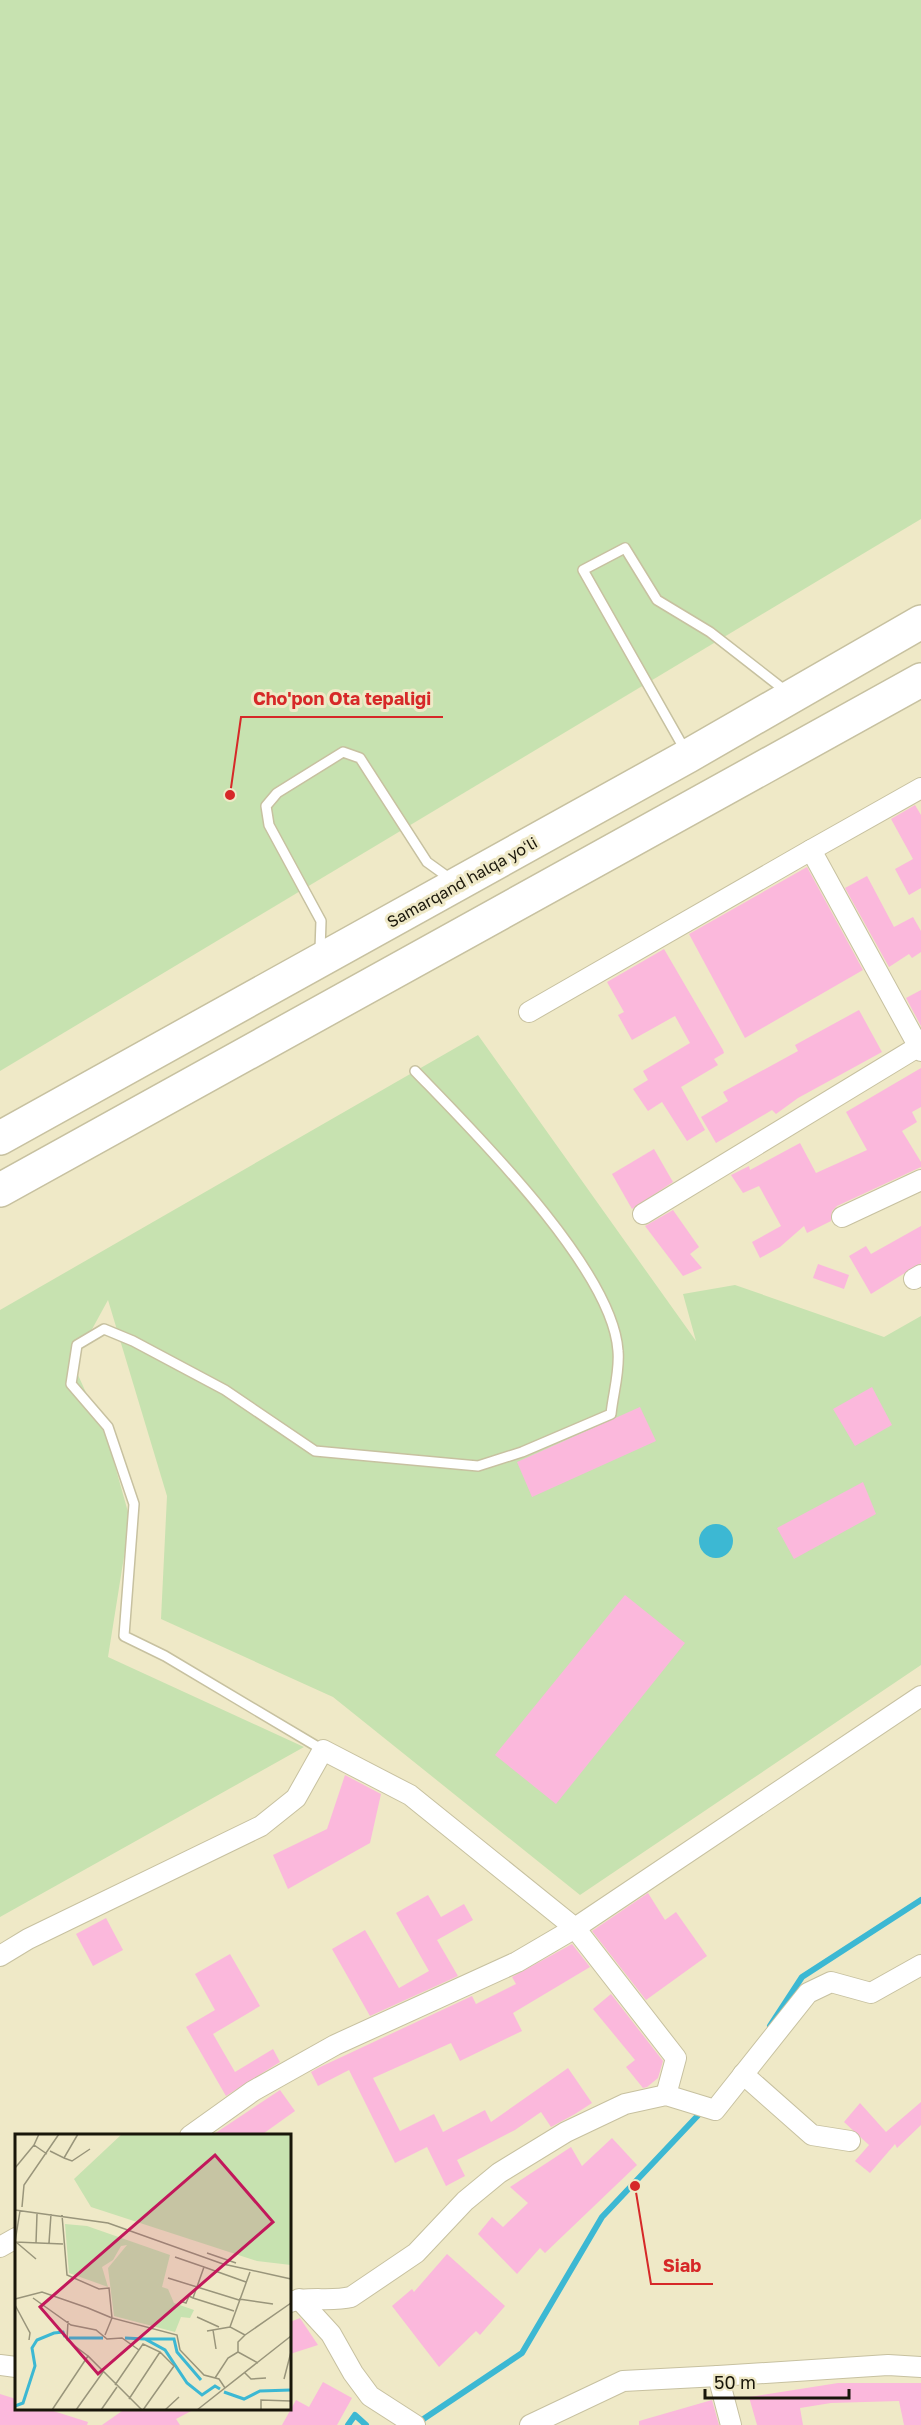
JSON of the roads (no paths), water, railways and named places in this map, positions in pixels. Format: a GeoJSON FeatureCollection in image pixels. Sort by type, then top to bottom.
{"type":"FeatureCollection","features":[{"type":"Feature","properties":{"kind":"highway"},"geometry":{"type":"LineString","coordinates":[[908,629],[879,654],[881,673],[897,685],[920,681]]}},
{"type":"Feature","properties":{"kind":"highway","name":"Samarqand halqa yoʻli"},"geometry":{"type":"LineString","coordinates":[[11,1132],[688,756],[908,629]]}},
{"type":"Feature","properties":{"kind":"highway"},"geometry":{"type":"LineString","coordinates":[[0,1190],[920,681]]}},
{"type":"Feature","properties":{"kind":"highway"},"geometry":{"type":"LineString","coordinates":[[11,1132],[39,1127],[51,1138],[52,1155],[38,1171]]}},
{"type":"Feature","properties":{"kind":"street"},"geometry":{"type":"LineString","coordinates":[[530,1012],[921,788]]}},
{"type":"Feature","properties":{"kind":"street"},"geometry":{"type":"LineString","coordinates":[[643,1214],[920,1048],[812,850]]}},
{"type":"Feature","properties":{"kind":"street"},"geometry":{"type":"LineString","coordinates":[[842,1217],[921,1180]]}},
{"type":"Feature","properties":{"kind":"street"},"geometry":{"type":"LineString","coordinates":[[193,2134],[253,2091],[335,2045],[517,1962],[574,1928],[921,1696]]}},
{"type":"Feature","properties":{"kind":"street"},"geometry":{"type":"LineString","coordinates":[[0,1956],[28,1939],[261,1826],[297,1798],[323,1750],[410,1795],[574,1928],[676,2058],[666,2095]]}},
{"type":"Feature","properties":{"kind":"street"},"geometry":{"type":"LineString","coordinates":[[294,2301],[340,2300],[351,2297],[416,2253],[465,2201],[499,2173],[566,2132],[626,2104],[666,2095],[715,2110],[808,1993],[831,1982],[871,1993],[921,1965]]}},
{"type":"Feature","properties":{"kind":"street"},"geometry":{"type":"LineString","coordinates":[[743,2074],[812,2134],[850,2141]]}},
{"type":"Feature","properties":{"kind":"street"},"geometry":{"type":"LineString","coordinates":[[0,2247],[15,2239]]}},
{"type":"Feature","properties":{"kind":"street"},"geometry":{"type":"LineString","coordinates":[[294,2301],[331,2334],[353,2373],[370,2396],[414,2425]]}},
{"type":"Feature","properties":{"kind":"street"},"geometry":{"type":"LineString","coordinates":[[0,2365],[15,2367]]}},
{"type":"Feature","properties":{"kind":"street"},"geometry":{"type":"LineString","coordinates":[[530,2425],[623,2381],[888,2365],[921,2367]]}},
{"type":"Feature","properties":{"kind":"street"},"geometry":{"type":"LineString","coordinates":[[718,2376],[730,2425]]}},
{"type":"Feature","properties":{"kind":"lane"},"geometry":{"type":"LineString","coordinates":[[688,756],[583,570],[625,548],[657,600],[710,632],[792,695]]}},
{"type":"Feature","properties":{"kind":"lane"},"geometry":{"type":"LineString","coordinates":[[315,964],[322,944],[321,921],[269,825],[266,806],[277,793],[343,752],[360,758],[427,862],[458,884]]}},
{"type":"Feature","properties":{"kind":"lane"},"geometry":{"type":"LineString","coordinates":[[323,1750],[165,1656],[124,1635],[134,1504],[108,1427],[71,1384],[77,1345],[104,1329],[134,1341],[225,1390],[315,1451],[478,1466],[522,1452],[611,1414],[618,1351],[608,1308],[579,1260],[527,1193],[482,1140],[415,1071]]}},
{"type":"Feature","properties":{"kind":"water"},"geometry":{"type":"Polygon","coordinates":[[[716,1524],[728,1529],[733,1541],[728,1553],[716,1558],[704,1553],[699,1541],[704,1529],[716,1524]]]}},
{"type":"Feature","properties":{"kind":"waterway"},"geometry":{"type":"LineString","coordinates":[[770,2026],[802,1977],[921,1900]]}},
{"type":"Feature","properties":{"kind":"waterway"},"geometry":{"type":"LineString","coordinates":[[416,2424],[522,2353],[602,2217],[704,2109]]}},
{"type":"Feature","properties":{"kind":"waterway"},"geometry":{"type":"LineString","coordinates":[[348,2425],[355,2415],[366,2425]]}},
{"type":"Feature","properties":{"kind":"place","name":"Cho'pon Ota tepaligi"},"geometry":{"type":"Point","coordinates":[230,795]}},
{"type":"Feature","properties":{"kind":"place","name":"Siab"},"geometry":{"type":"Point","coordinates":[635,2186]}}]}
